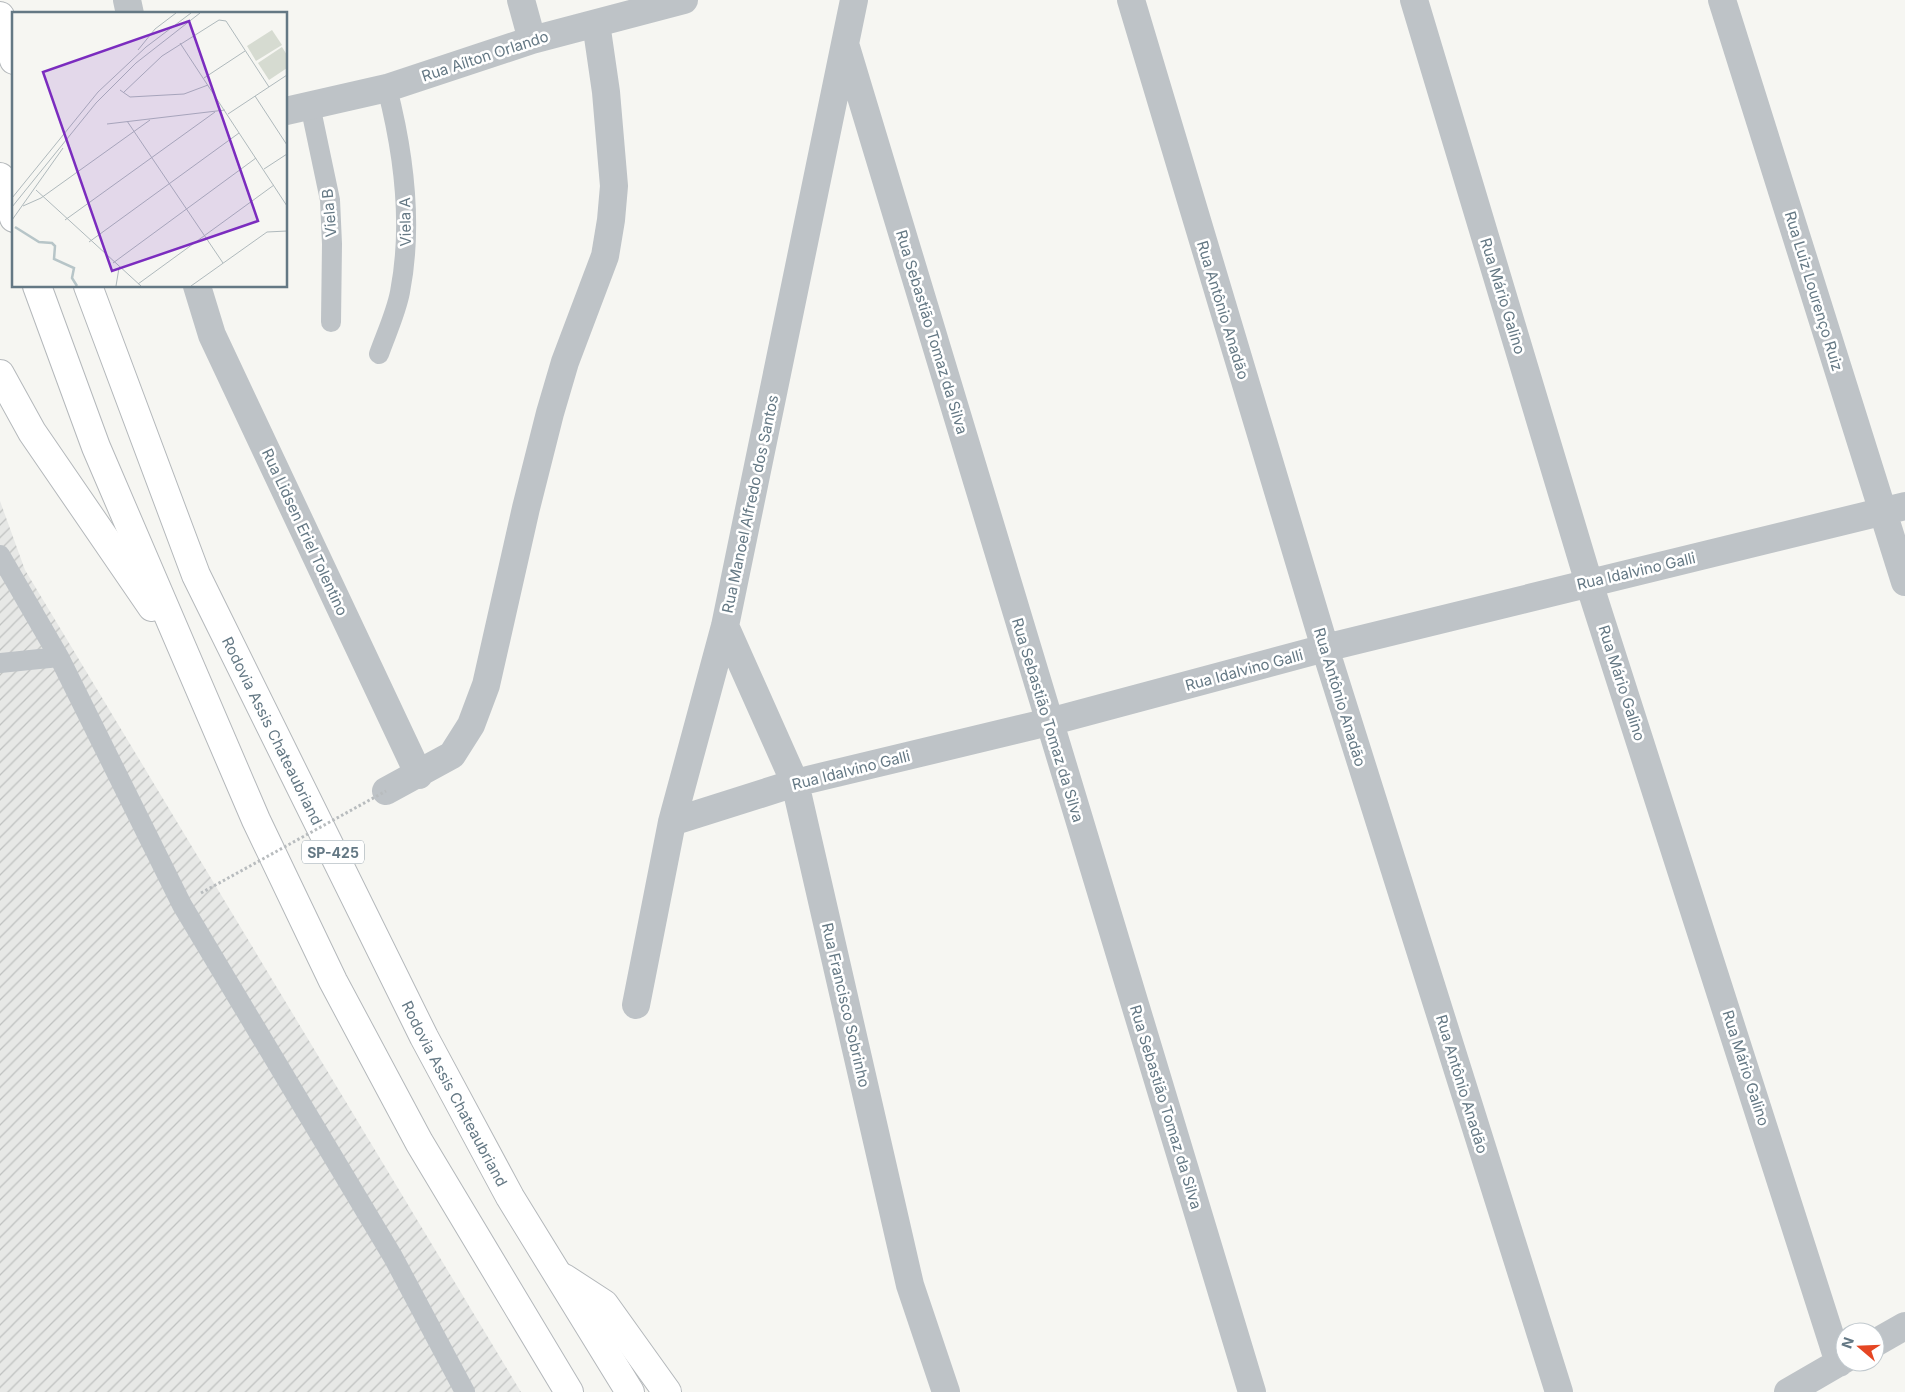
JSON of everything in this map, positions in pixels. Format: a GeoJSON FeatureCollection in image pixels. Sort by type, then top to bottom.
{"type":"FeatureCollection","features":[{"type":"Feature","properties":{"kind":"highway"},"geometry":{"type":"LineString","coordinates":[[0,16],[12,54]]}},
{"type":"Feature","properties":{"kind":"highway"},"geometry":{"type":"LineString","coordinates":[[0,177],[12,212]]}},
{"type":"Feature","properties":{"kind":"highway","name":"SP-425"},"geometry":{"type":"LineString","coordinates":[[38,288],[96,447],[182,649],[256,820],[333,981],[418,1142],[569,1392]]}},
{"type":"Feature","properties":{"kind":"highway","name":"Rodovia Assis Chateaubriand"},"geometry":{"type":"LineString","coordinates":[[89,288],[196,575],[424,1037],[510,1197],[630,1392]]}},
{"type":"Feature","properties":{"kind":"highway"},"geometry":{"type":"LineString","coordinates":[[0,374],[32,432],[182,649]]}},
{"type":"Feature","properties":{"kind":"highway"},"geometry":{"type":"LineString","coordinates":[[558,1274],[604,1304],[667,1392]]}},
{"type":"Feature","properties":{"kind":"street"},"geometry":{"type":"LineString","coordinates":[[521,0],[532,40]]}},
{"type":"Feature","properties":{"kind":"street","name":"Rua Aílton Orlando"},"geometry":{"type":"LineString","coordinates":[[298,108],[387,88],[532,40],[684,0]]}},
{"type":"Feature","properties":{"kind":"street","name":"Rua Manoel Alfredo dos Santos"},"geometry":{"type":"LineString","coordinates":[[636,1005],[672,822],[725,626],[846,47],[854,0]]}},
{"type":"Feature","properties":{"kind":"street","name":"Rua Antônio Anadão"},"geometry":{"type":"LineString","coordinates":[[1130,0],[1324,648],[1559,1392]]}},
{"type":"Feature","properties":{"kind":"street","name":"Rua Mário Galino"},"geometry":{"type":"LineString","coordinates":[[1414,0],[1589,582],[1835,1339]]}},
{"type":"Feature","properties":{"kind":"street","name":"Rua Luiz Lourenço Ruiz"},"geometry":{"type":"LineString","coordinates":[[1722,0],[1894,509],[1905,582]]}},
{"type":"Feature","properties":{"kind":"street"},"geometry":{"type":"LineString","coordinates":[[386,790],[452,755],[471,725],[486,684],[526,508],[550,413],[565,362],[605,256],[614,186],[606,92],[596,23]]}},
{"type":"Feature","properties":{"kind":"street","name":"Rua Sebastião Tomaz da Silva"},"geometry":{"type":"LineString","coordinates":[[846,47],[1252,1392]]}},
{"type":"Feature","properties":{"kind":"street","name":"Rua Lidsen Eriel Tolentino"},"geometry":{"type":"LineString","coordinates":[[198,288],[212,335],[419,774]]}},
{"type":"Feature","properties":{"kind":"street","name":"Rua Idalvino Galli"},"geometry":{"type":"LineString","coordinates":[[672,822],[795,783],[1049,722],[1324,648],[1894,509]]}},
{"type":"Feature","properties":{"kind":"street","name":"Rua Francisco Sobrinho"},"geometry":{"type":"LineString","coordinates":[[725,626],[795,783],[910,1285],[946,1392]]}},
{"type":"Feature","properties":{"kind":"street"},"geometry":{"type":"LineString","coordinates":[[1885,1337],[1905,1326]]}},
{"type":"Feature","properties":{"kind":"street"},"geometry":{"type":"LineString","coordinates":[[1788,1392],[1835,1365]]}},
{"type":"Feature","properties":{"kind":"lane","name":"Viela A"},"geometry":{"type":"LineString","coordinates":[[380,354],[400,294],[407,246],[402,166],[396,123],[387,88]]}},
{"type":"Feature","properties":{"kind":"lane","name":"Viela B"},"geometry":{"type":"LineString","coordinates":[[298,108],[330,200],[332,244],[330,322]]}},
{"type":"Feature","properties":{"kind":"lane"},"geometry":{"type":"LineString","coordinates":[[0,555],[58,657],[182,904],[393,1257],[465,1392]]}},
{"type":"Feature","properties":{"kind":"lane"},"geometry":{"type":"LineString","coordinates":[[0,663],[58,657]]}},
{"type":"Feature","properties":{"kind":"path"},"geometry":{"type":"LineString","coordinates":[[201,893],[386,790]]}},
{"type":"Feature","properties":{"kind":"shaded area"},"geometry":{"type":"Polygon","coordinates":[[[0,501],[25,570],[521,1392],[0,1392],[0,501]]]}}]}
